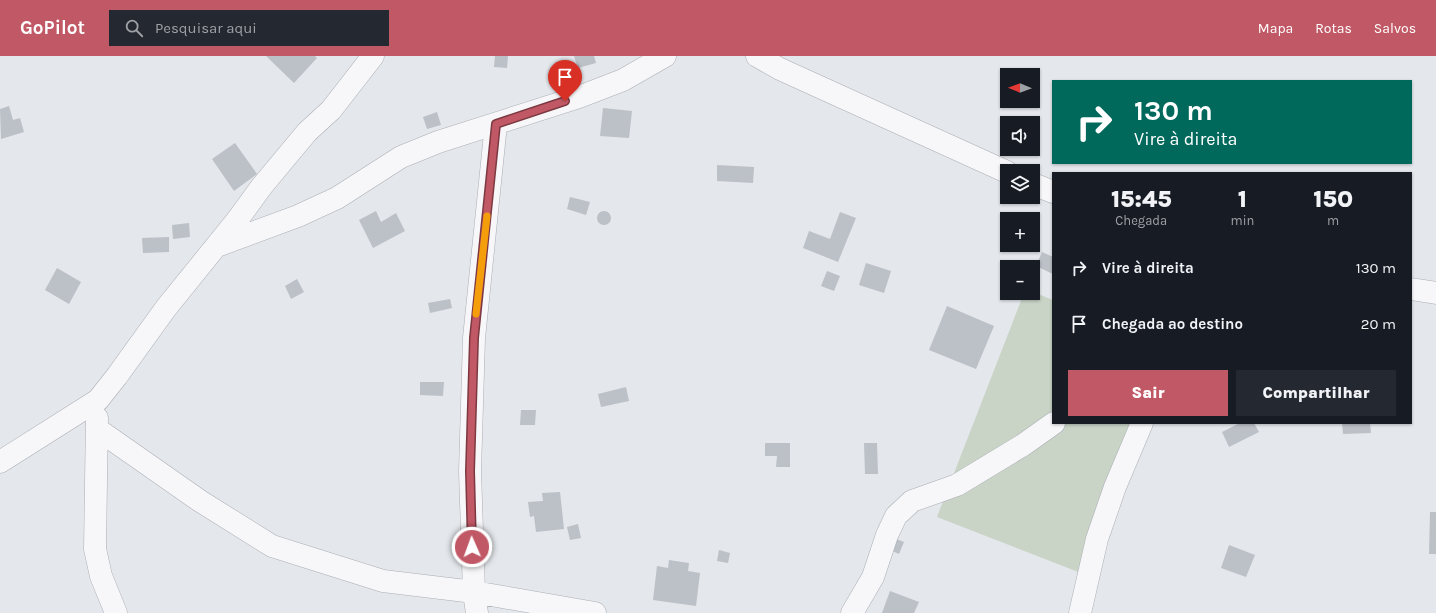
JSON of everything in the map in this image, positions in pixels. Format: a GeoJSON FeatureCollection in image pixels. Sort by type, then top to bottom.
{"type":"FeatureCollection","features":[{"type":"Feature","properties":{"kind":"street"},"geometry":{"type":"LineString","coordinates":[[0,462],[98,400],[166,308],[238,219],[262,186],[307,132],[331,110],[373,56]]}},
{"type":"Feature","properties":{"kind":"street"},"geometry":{"type":"LineString","coordinates":[[216,246],[298,216],[337,198],[401,156],[438,142],[579,97],[623,80],[665,56]]}},
{"type":"Feature","properties":{"kind":"street"},"geometry":{"type":"LineString","coordinates":[[757,56],[780,69],[1000,169]]}},
{"type":"Feature","properties":{"kind":"street"},"geometry":{"type":"LineString","coordinates":[[475,603],[470,471],[474,338],[496,124]]}},
{"type":"Feature","properties":{"kind":"street"},"geometry":{"type":"LineString","coordinates":[[1040,187],[1052,192]]}},
{"type":"Feature","properties":{"kind":"street"},"geometry":{"type":"LineString","coordinates":[[1412,289],[1436,293]]}},
{"type":"Feature","properties":{"kind":"street"},"geometry":{"type":"LineString","coordinates":[[98,400],[96,549],[101,576],[116,613]]}},
{"type":"Feature","properties":{"kind":"street"},"geometry":{"type":"LineString","coordinates":[[852,613],[874,576],[887,535],[896,516],[912,501],[957,485],[1023,445],[1053,424]]}},
{"type":"Feature","properties":{"kind":"street"},"geometry":{"type":"LineString","coordinates":[[1080,613],[1100,532],[1115,487],[1142,424]]}},
{"type":"Feature","properties":{"kind":"street"},"geometry":{"type":"LineString","coordinates":[[97,430],[200,501],[272,546],[383,581],[475,603],[595,613]]}},
{"type":"Feature","properties":{"kind":"shaded area"},"geometry":{"type":"Polygon","coordinates":[[[1040,295],[1052,300],[1052,424],[1144,424],[1086,575],[937,517],[1021,300],[1040,300],[1040,295]]]}},
{"type":"Feature","properties":{"kind":"building"},"geometry":{"type":"Polygon","coordinates":[[[266,56],[315,56],[317,58],[294,83],[266,56]]]}},
{"type":"Feature","properties":{"kind":"building"},"geometry":{"type":"Polygon","coordinates":[[[495,56],[508,56],[507,68],[494,67],[495,56]]]}},
{"type":"Feature","properties":{"kind":"building"},"geometry":{"type":"Polygon","coordinates":[[[574,56],[594,56],[596,63],[578,68],[574,56]]]}},
{"type":"Feature","properties":{"kind":"building"},"geometry":{"type":"Polygon","coordinates":[[[9,106],[13,120],[20,118],[24,132],[1,139],[0,109],[9,106]]]}},
{"type":"Feature","properties":{"kind":"building"},"geometry":{"type":"Polygon","coordinates":[[[603,108],[632,111],[629,138],[600,136],[603,108]]]}},
{"type":"Feature","properties":{"kind":"building"},"geometry":{"type":"Polygon","coordinates":[[[437,112],[441,125],[427,129],[423,117],[437,112]]]}},
{"type":"Feature","properties":{"kind":"building"},"geometry":{"type":"Polygon","coordinates":[[[235,143],[257,174],[234,191],[212,159],[235,143]]]}},
{"type":"Feature","properties":{"kind":"building"},"geometry":{"type":"Polygon","coordinates":[[[717,165],[754,167],[753,183],[717,181],[717,165]]]}},
{"type":"Feature","properties":{"kind":"building"},"geometry":{"type":"Polygon","coordinates":[[[570,197],[590,202],[586,215],[567,209],[570,197]]]}},
{"type":"Feature","properties":{"kind":"building"},"geometry":{"type":"Polygon","coordinates":[[[376,211],[381,222],[396,213],[405,231],[373,248],[359,220],[376,211]]]}},
{"type":"Feature","properties":{"kind":"building"},"geometry":{"type":"Polygon","coordinates":[[[604,211],[609,213],[611,218],[609,223],[604,225],[599,223],[597,218],[599,213],[604,211]]]}},
{"type":"Feature","properties":{"kind":"building"},"geometry":{"type":"Polygon","coordinates":[[[840,212],[856,218],[838,262],[803,248],[809,231],[830,239],[840,212]]]}},
{"type":"Feature","properties":{"kind":"building"},"geometry":{"type":"Polygon","coordinates":[[[189,223],[190,237],[173,239],[172,225],[189,223]]]}},
{"type":"Feature","properties":{"kind":"building"},"geometry":{"type":"Polygon","coordinates":[[[169,237],[169,252],[143,253],[142,238],[169,237]]]}},
{"type":"Feature","properties":{"kind":"building"},"geometry":{"type":"Polygon","coordinates":[[[1042,252],[1052,257],[1052,274],[1040,268],[1040,260],[1039,260],[1042,252]]]}},
{"type":"Feature","properties":{"kind":"building"},"geometry":{"type":"Polygon","coordinates":[[[866,263],[891,271],[884,293],[859,285],[866,263]]]}},
{"type":"Feature","properties":{"kind":"building"},"geometry":{"type":"Polygon","coordinates":[[[57,268],[81,282],[69,304],[45,290],[57,268]]]}},
{"type":"Feature","properties":{"kind":"building"},"geometry":{"type":"Polygon","coordinates":[[[827,271],[840,276],[834,291],[821,286],[827,271]]]}},
{"type":"Feature","properties":{"kind":"building"},"geometry":{"type":"Polygon","coordinates":[[[297,279],[304,292],[291,299],[285,286],[297,279]]]}},
{"type":"Feature","properties":{"kind":"building"},"geometry":{"type":"Polygon","coordinates":[[[450,299],[452,308],[430,313],[428,303],[450,299]]]}},
{"type":"Feature","properties":{"kind":"building"},"geometry":{"type":"Polygon","coordinates":[[[947,306],[994,326],[976,369],[929,350],[947,306]]]}},
{"type":"Feature","properties":{"kind":"building"},"geometry":{"type":"Polygon","coordinates":[[[420,382],[444,382],[443,396],[420,395],[420,382]]]}},
{"type":"Feature","properties":{"kind":"building"},"geometry":{"type":"Polygon","coordinates":[[[626,387],[629,401],[601,407],[598,394],[626,387]]]}},
{"type":"Feature","properties":{"kind":"building"},"geometry":{"type":"Polygon","coordinates":[[[521,410],[536,410],[535,425],[520,425],[521,410]]]}},
{"type":"Feature","properties":{"kind":"building"},"geometry":{"type":"Polygon","coordinates":[[[1238,424],[1255,424],[1259,432],[1229,447],[1222,432],[1238,424]]]}},
{"type":"Feature","properties":{"kind":"building"},"geometry":{"type":"Polygon","coordinates":[[[1342,424],[1370,424],[1371,433],[1343,434],[1342,424]]]}},
{"type":"Feature","properties":{"kind":"building"},"geometry":{"type":"Polygon","coordinates":[[[765,443],[790,443],[790,467],[776,467],[777,456],[765,456],[765,443]]]}},
{"type":"Feature","properties":{"kind":"building"},"geometry":{"type":"Polygon","coordinates":[[[864,443],[877,443],[878,474],[865,474],[864,443]]]}},
{"type":"Feature","properties":{"kind":"building"},"geometry":{"type":"Polygon","coordinates":[[[560,492],[564,529],[536,532],[534,516],[530,517],[528,502],[543,501],[542,493],[560,492]]]}},
{"type":"Feature","properties":{"kind":"building"},"geometry":{"type":"Polygon","coordinates":[[[1430,512],[1436,512],[1436,554],[1429,554],[1430,512]]]}},
{"type":"Feature","properties":{"kind":"building"},"geometry":{"type":"Polygon","coordinates":[[[578,524],[581,538],[570,540],[567,527],[578,524]]]}},
{"type":"Feature","properties":{"kind":"building"},"geometry":{"type":"Polygon","coordinates":[[[894,538],[904,542],[899,554],[890,550],[894,538]]]}},
{"type":"Feature","properties":{"kind":"building"},"geometry":{"type":"Polygon","coordinates":[[[1229,545],[1255,555],[1246,577],[1221,568],[1229,545]]]}},
{"type":"Feature","properties":{"kind":"building"},"geometry":{"type":"Polygon","coordinates":[[[719,550],[730,553],[728,563],[717,561],[719,550]]]}},
{"type":"Feature","properties":{"kind":"building"},"geometry":{"type":"Polygon","coordinates":[[[669,560],[689,563],[688,571],[700,573],[696,606],[653,600],[657,566],[668,568],[669,560]]]}},
{"type":"Feature","properties":{"kind":"building"},"geometry":{"type":"Polygon","coordinates":[[[890,591],[919,602],[914,613],[882,613],[890,591]]]}},
{"type":"Feature","properties":{"kind":"slow traffic"},"geometry":{"type":"LineString","coordinates":[[476,314],[487,216]]}},
{"type":"Feature","properties":{"kind":"route"},"geometry":{"type":"LineString","coordinates":[[472,547],[470,471],[474,338],[496,124],[565,101]]}}]}
